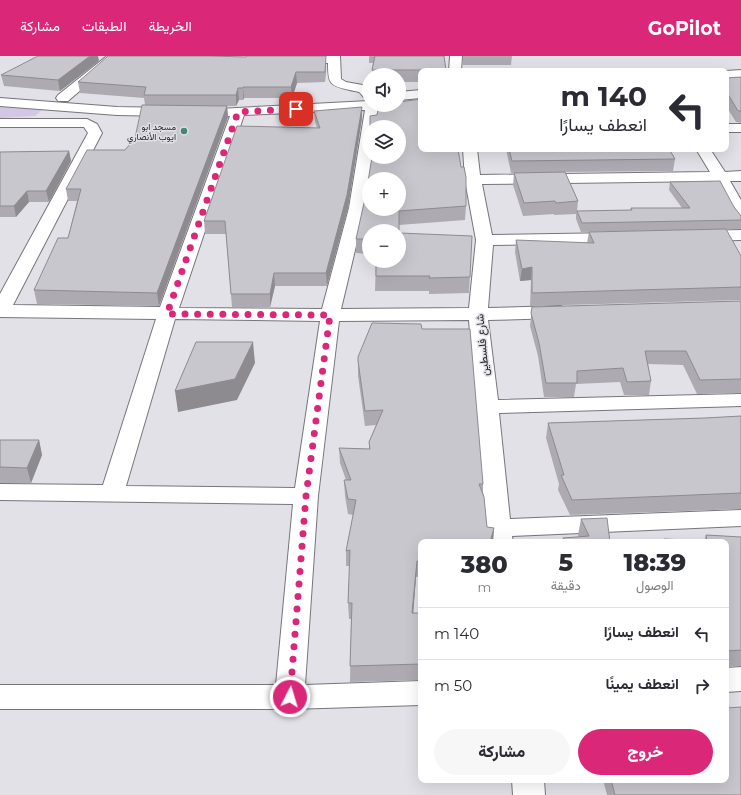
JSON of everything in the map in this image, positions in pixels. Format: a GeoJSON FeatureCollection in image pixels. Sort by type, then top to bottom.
{"type":"FeatureCollection","features":[{"type":"Feature","properties":{"kind":"street"},"geometry":{"type":"LineString","coordinates":[[40,123],[58,102],[114,56]]}},
{"type":"Feature","properties":{"kind":"street"},"geometry":{"type":"LineString","coordinates":[[455,68],[456,56]]}},
{"type":"Feature","properties":{"kind":"street"},"geometry":{"type":"LineString","coordinates":[[286,58],[333,57],[334,78],[336,81],[342,84],[362,89]]}},
{"type":"Feature","properties":{"kind":"street"},"geometry":{"type":"LineString","coordinates":[[729,75],[741,74]]}},
{"type":"Feature","properties":{"kind":"street"},"geometry":{"type":"LineString","coordinates":[[729,80],[741,80]]}},
{"type":"Feature","properties":{"kind":"street"},"geometry":{"type":"LineString","coordinates":[[0,93],[58,102],[122,107],[182,108]]}},
{"type":"Feature","properties":{"kind":"street"},"geometry":{"type":"LineString","coordinates":[[406,95],[418,94]]}},
{"type":"Feature","properties":{"kind":"street"},"geometry":{"type":"LineString","coordinates":[[362,97],[211,108],[238,112],[362,106]]}},
{"type":"Feature","properties":{"kind":"street"},"geometry":{"type":"LineString","coordinates":[[406,102],[418,101]]}},
{"type":"Feature","properties":{"kind":"street"},"geometry":{"type":"LineString","coordinates":[[0,102],[58,102]]}},
{"type":"Feature","properties":{"kind":"street"},"geometry":{"type":"LineString","coordinates":[[112,494],[167,314],[238,112]]}},
{"type":"Feature","properties":{"kind":"street"},"geometry":{"type":"LineString","coordinates":[[290,697],[306,496],[330,315],[357,208],[371,112]]}},
{"type":"Feature","properties":{"kind":"street"},"geometry":{"type":"LineString","coordinates":[[0,122],[87,123],[96,133],[0,311],[330,315],[478,315],[573,312]]}},
{"type":"Feature","properties":{"kind":"street"},"geometry":{"type":"LineString","coordinates":[[729,128],[741,128]]}},
{"type":"Feature","properties":{"kind":"street","name":"شارع فلسطين"},"geometry":{"type":"LineString","coordinates":[[470,152],[473,180],[485,240],[478,315],[488,406],[499,535]]}},
{"type":"Feature","properties":{"kind":"street"},"geometry":{"type":"LineString","coordinates":[[704,152],[720,176],[741,215]]}},
{"type":"Feature","properties":{"kind":"street"},"geometry":{"type":"LineString","coordinates":[[473,180],[741,176]]}},
{"type":"Feature","properties":{"kind":"street"},"geometry":{"type":"LineString","coordinates":[[687,236],[741,235]]}},
{"type":"Feature","properties":{"kind":"street"},"geometry":{"type":"LineString","coordinates":[[485,240],[632,237]]}},
{"type":"Feature","properties":{"kind":"street"},"geometry":{"type":"LineString","coordinates":[[488,406],[741,400]]}},
{"type":"Feature","properties":{"kind":"street"},"geometry":{"type":"LineString","coordinates":[[0,492],[306,496]]}},
{"type":"Feature","properties":{"kind":"street"},"geometry":{"type":"LineString","coordinates":[[499,535],[741,518]]}},
{"type":"Feature","properties":{"kind":"street"},"geometry":{"type":"LineString","coordinates":[[729,680],[741,679]]}},
{"type":"Feature","properties":{"kind":"street"},"geometry":{"type":"LineString","coordinates":[[0,697],[290,697],[418,693]]}},
{"type":"Feature","properties":{"kind":"street"},"geometry":{"type":"LineString","coordinates":[[528,783],[529,795]]}},
{"type":"Feature","properties":{"kind":"shaded area"},"geometry":{"type":"Polygon","coordinates":[[[0,105],[42,110],[35,116],[0,118],[0,105]]]}},
{"type":"Feature","properties":{"kind":"building"},"geometry":{"type":"Polygon","coordinates":[[[38,56],[90,56],[58,80],[1,75],[38,56]]]}},
{"type":"Feature","properties":{"kind":"building"},"geometry":{"type":"Polygon","coordinates":[[[108,56],[326,56],[325,72],[296,72],[291,87],[243,87],[238,88],[236,95],[144,95],[146,87],[78,82],[108,56]]]}},
{"type":"Feature","properties":{"kind":"building"},"geometry":{"type":"Polygon","coordinates":[[[375,56],[444,56],[446,68],[418,68],[418,70],[406,70],[406,68],[372,68],[375,56]]]}},
{"type":"Feature","properties":{"kind":"building"},"geometry":{"type":"Polygon","coordinates":[[[741,77],[741,111],[738,111],[729,96],[729,78],[741,77]]]}},
{"type":"Feature","properties":{"kind":"building"},"geometry":{"type":"Polygon","coordinates":[[[418,99],[418,152],[458,152],[461,167],[464,167],[466,177],[466,206],[406,210],[406,172],[370,172],[371,164],[406,164],[406,120],[370,120],[370,116],[377,115],[378,112],[406,112],[406,101],[418,99]]]}},
{"type":"Feature","properties":{"kind":"building"},"geometry":{"type":"Polygon","coordinates":[[[142,105],[227,106],[157,293],[34,290],[58,238],[68,238],[81,189],[66,189],[87,150],[125,150],[135,138],[142,105]]]}},
{"type":"Feature","properties":{"kind":"building"},"geometry":{"type":"Polygon","coordinates":[[[362,107],[347,195],[326,273],[274,273],[270,294],[231,294],[225,221],[204,221],[237,126],[320,128],[314,111],[362,107]]]}},
{"type":"Feature","properties":{"kind":"building"},"geometry":{"type":"Polygon","coordinates":[[[69,151],[46,191],[27,191],[14,206],[0,206],[0,152],[69,151]]]}},
{"type":"Feature","properties":{"kind":"building"},"geometry":{"type":"Polygon","coordinates":[[[510,152],[671,152],[675,159],[512,161],[510,152]]]}},
{"type":"Feature","properties":{"kind":"building"},"geometry":{"type":"Polygon","coordinates":[[[565,172],[578,201],[524,203],[514,173],[565,172]]]}},
{"type":"Feature","properties":{"kind":"building"},"geometry":{"type":"Polygon","coordinates":[[[720,181],[734,207],[741,216],[741,220],[582,223],[577,211],[632,210],[631,208],[690,208],[670,182],[720,181]]]}},
{"type":"Feature","properties":{"kind":"building"},"geometry":{"type":"Polygon","coordinates":[[[362,212],[362,216],[399,216],[399,224],[362,224],[362,239],[356,239],[362,212]]]}},
{"type":"Feature","properties":{"kind":"building"},"geometry":{"type":"Polygon","coordinates":[[[726,229],[741,256],[741,287],[532,293],[532,267],[522,269],[516,240],[594,243],[589,232],[726,229]]]}},
{"type":"Feature","properties":{"kind":"building"},"geometry":{"type":"Polygon","coordinates":[[[406,233],[472,236],[470,277],[429,278],[430,276],[376,276],[376,268],[406,268],[406,233]]]}},
{"type":"Feature","properties":{"kind":"building"},"geometry":{"type":"Polygon","coordinates":[[[741,301],[741,379],[700,380],[686,351],[645,351],[651,381],[627,382],[623,368],[577,371],[577,383],[546,383],[539,343],[531,313],[532,307],[741,301]]]}},
{"type":"Feature","properties":{"kind":"building"},"geometry":{"type":"Polygon","coordinates":[[[372,323],[421,324],[422,329],[470,329],[483,484],[479,484],[484,497],[487,527],[494,528],[491,539],[418,539],[418,561],[412,613],[418,613],[418,664],[350,666],[352,603],[348,603],[350,550],[346,551],[356,500],[348,499],[344,480],[351,480],[339,448],[370,449],[369,442],[383,410],[365,411],[358,357],[372,323]]]}},
{"type":"Feature","properties":{"kind":"building"},"geometry":{"type":"Polygon","coordinates":[[[196,342],[253,342],[235,379],[175,391],[196,342]]]}},
{"type":"Feature","properties":{"kind":"building"},"geometry":{"type":"Polygon","coordinates":[[[741,416],[741,493],[572,500],[561,475],[564,475],[548,423],[705,418],[741,416]]]}},
{"type":"Feature","properties":{"kind":"building"},"geometry":{"type":"Polygon","coordinates":[[[0,440],[39,440],[27,468],[0,467],[0,440]]]}},
{"type":"Feature","properties":{"kind":"building"},"geometry":{"type":"Polygon","coordinates":[[[607,518],[610,539],[564,539],[589,536],[581,519],[607,518]]]}},
{"type":"Feature","properties":{"kind":"building"},"geometry":{"type":"Polygon","coordinates":[[[706,535],[741,537],[741,650],[729,651],[729,539],[707,539],[706,535]]]}},
{"type":"Feature","properties":{"kind":"building"},"geometry":{"type":"Polygon","coordinates":[[[741,707],[741,795],[615,795],[612,783],[729,783],[729,708],[741,707]]]}},
{"type":"Feature","properties":{"kind":"place","name":"مسجد ابو ايوب الأنصاري"},"geometry":{"type":"Point","coordinates":[184,131]}},
{"type":"Feature","properties":{"kind":"route"},"geometry":{"type":"LineString","coordinates":[[290,697],[306,496],[330,315],[167,314],[238,112],[296,109]]}}]}
